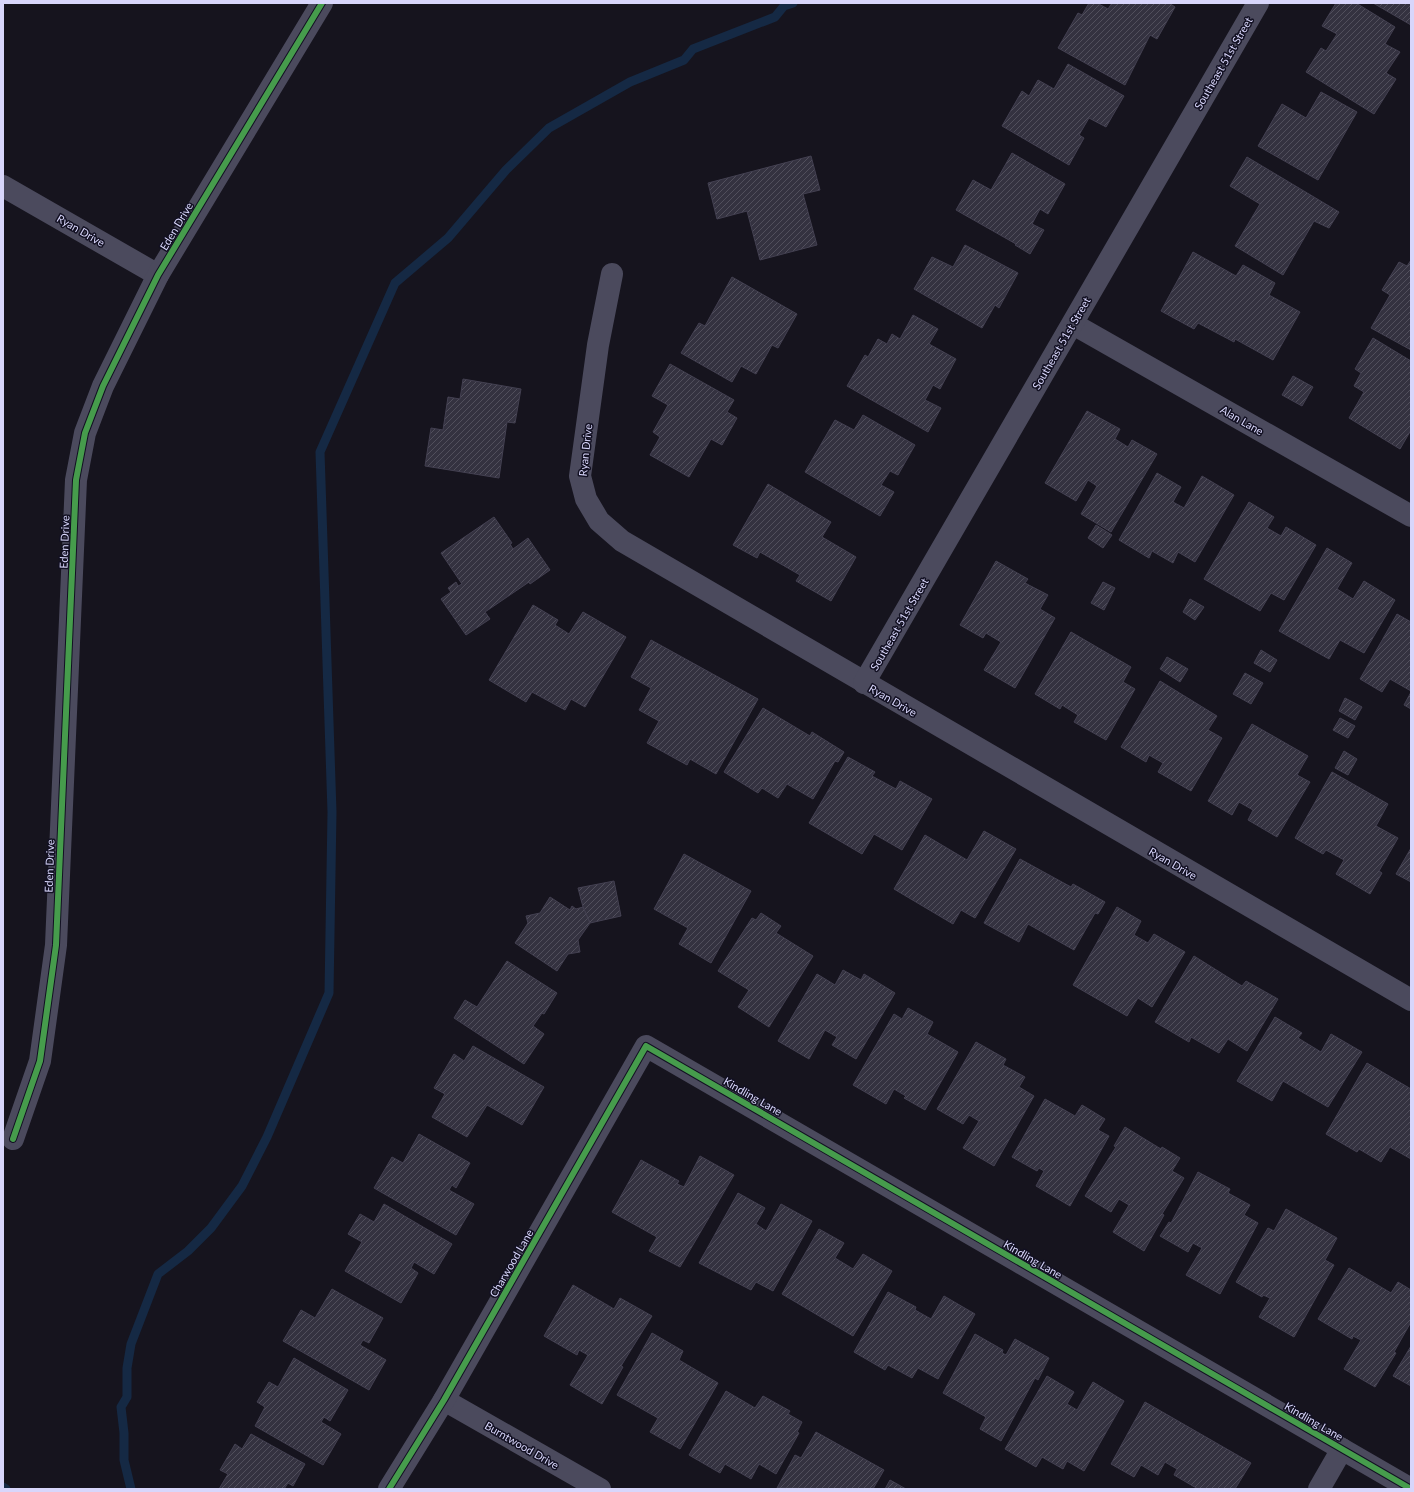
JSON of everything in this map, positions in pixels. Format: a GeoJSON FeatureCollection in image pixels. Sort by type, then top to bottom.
{"type":"FeatureCollection","features":[{"type":"Feature","properties":{"kind":"street","name":"Eden Drive"},"geometry":{"type":"LineString","coordinates":[[13,1139],[40,1061],[56,945],[76,480],[85,433],[103,386],[158,275],[322,3]]}},
{"type":"Feature","properties":{"kind":"street","name":"Southeast 51st Street"},"geometry":{"type":"LineString","coordinates":[[864,683],[1258,3]]}},
{"type":"Feature","properties":{"kind":"street","name":"Ryan Drive"},"geometry":{"type":"LineString","coordinates":[[3,186],[158,275]]}},
{"type":"Feature","properties":{"kind":"street","name":"Ryan Drive"},"geometry":{"type":"LineString","coordinates":[[612,274],[598,345],[580,476],[586,499],[600,521],[622,541],[1411,1000]]}},
{"type":"Feature","properties":{"kind":"street","name":"Alan Lane"},"geometry":{"type":"LineString","coordinates":[[1072,324],[1411,516]]}},
{"type":"Feature","properties":{"kind":"street","name":"Charwood Lane"},"geometry":{"type":"LineString","coordinates":[[389,1489],[444,1400],[646,1046]]}},
{"type":"Feature","properties":{"kind":"street","name":"Kindling Lane"},"geometry":{"type":"LineString","coordinates":[[646,1046],[1411,1489]]}},
{"type":"Feature","properties":{"kind":"street","name":"Burntwood Drive"},"geometry":{"type":"LineString","coordinates":[[444,1400],[600,1489]]}},
{"type":"Feature","properties":{"kind":"street"},"geometry":{"type":"LineString","coordinates":[[1319,1489],[1342,1449]]}},
{"type":"Feature","properties":{"kind":"building"},"geometry":{"type":"Polygon","coordinates":[[[1089,3],[1097,3],[1108,9],[1112,3],[1169,3],[1175,7],[1157,39],[1150,35],[1125,85],[1058,48],[1078,13],[1082,15],[1089,3]]]}},
{"type":"Feature","properties":{"kind":"building"},"geometry":{"type":"Polygon","coordinates":[[[1336,3],[1356,3],[1395,27],[1385,44],[1400,52],[1386,73],[1396,79],[1374,114],[1306,72],[1321,48],[1326,51],[1337,34],[1322,26],[1336,3]]]}},
{"type":"Feature","properties":{"kind":"building"},"geometry":{"type":"Polygon","coordinates":[[[1373,3],[1411,3],[1411,25],[1373,3]]]}},
{"type":"Feature","properties":{"kind":"building"},"geometry":{"type":"Polygon","coordinates":[[[1068,64],[1124,96],[1106,127],[1089,118],[1079,135],[1084,138],[1069,165],[1002,126],[1022,91],[1029,96],[1038,80],[1054,89],[1068,64]]]}},
{"type":"Feature","properties":{"kind":"building"},"geometry":{"type":"Polygon","coordinates":[[[1321,92],[1357,112],[1318,180],[1258,146],[1282,104],[1306,118],[1321,92]]]}},
{"type":"Feature","properties":{"kind":"building"},"geometry":{"type":"Polygon","coordinates":[[[1012,153],[1065,184],[1048,214],[1040,209],[1032,224],[1044,230],[1030,254],[1015,245],[1016,244],[956,210],[973,180],[991,190],[1012,153]]]}},
{"type":"Feature","properties":{"kind":"building"},"geometry":{"type":"Polygon","coordinates":[[[811,156],[820,190],[803,194],[817,245],[760,260],[747,211],[717,219],[708,183],[811,156]]]}},
{"type":"Feature","properties":{"kind":"building"},"geometry":{"type":"Polygon","coordinates":[[[1247,157],[1339,212],[1329,228],[1314,221],[1283,275],[1235,246],[1260,204],[1230,186],[1247,157]]]}},
{"type":"Feature","properties":{"kind":"building"},"geometry":{"type":"Polygon","coordinates":[[[965,245],[1018,273],[999,308],[995,305],[982,328],[914,289],[932,257],[953,267],[965,245]]]}},
{"type":"Feature","properties":{"kind":"building"},"geometry":{"type":"Polygon","coordinates":[[[1193,252],[1236,276],[1243,265],[1275,283],[1269,295],[1300,312],[1273,360],[1235,339],[1234,342],[1198,323],[1194,329],[1161,311],[1193,252]]]}},
{"type":"Feature","properties":{"kind":"building"},"geometry":{"type":"Polygon","coordinates":[[[1411,260],[1411,350],[1371,328],[1390,295],[1382,290],[1399,262],[1407,266],[1411,260]]]}},
{"type":"Feature","properties":{"kind":"building"},"geometry":{"type":"Polygon","coordinates":[[[732,277],[797,314],[778,348],[772,345],[756,374],[741,366],[732,382],[681,353],[699,323],[705,326],[732,277]]]}},
{"type":"Feature","properties":{"kind":"building"},"geometry":{"type":"Polygon","coordinates":[[[913,315],[938,329],[929,344],[956,359],[940,389],[933,385],[925,400],[941,408],[928,432],[847,386],[865,355],[868,357],[878,339],[887,344],[892,334],[900,339],[913,315]]]}},
{"type":"Feature","properties":{"kind":"building"},"geometry":{"type":"Polygon","coordinates":[[[1373,338],[1411,361],[1411,430],[1400,449],[1349,418],[1364,392],[1354,386],[1361,373],[1355,369],[1373,338]]]}},
{"type":"Feature","properties":{"kind":"building"},"geometry":{"type":"Polygon","coordinates":[[[670,364],[734,400],[727,412],[737,418],[722,445],[711,439],[689,477],[650,455],[660,437],[653,432],[668,405],[652,396],[670,364]]]}},
{"type":"Feature","properties":{"kind":"building"},"geometry":{"type":"Polygon","coordinates":[[[1293,376],[1313,387],[1302,406],[1282,395],[1293,376]]]}},
{"type":"Feature","properties":{"kind":"building"},"geometry":{"type":"Polygon","coordinates":[[[463,379],[521,389],[515,423],[507,422],[499,478],[425,466],[431,428],[443,430],[448,397],[460,399],[463,379]]]}},
{"type":"Feature","properties":{"kind":"building"},"geometry":{"type":"Polygon","coordinates":[[[1087,411],[1120,429],[1115,439],[1128,447],[1132,440],[1157,454],[1111,532],[1081,514],[1097,486],[1088,480],[1076,501],[1045,483],[1087,411]]]}},
{"type":"Feature","properties":{"kind":"building"},"geometry":{"type":"Polygon","coordinates":[[[863,415],[915,445],[898,475],[890,471],[881,485],[894,492],[880,516],[805,472],[835,420],[854,430],[863,415]]]}},
{"type":"Feature","properties":{"kind":"building"},"geometry":{"type":"Polygon","coordinates":[[[1157,473],[1181,487],[1173,502],[1184,508],[1202,476],[1234,495],[1195,562],[1178,552],[1173,563],[1152,551],[1149,558],[1119,540],[1157,473]]]}},
{"type":"Feature","properties":{"kind":"building"},"geometry":{"type":"Polygon","coordinates":[[[768,484],[831,522],[822,537],[856,557],[831,601],[796,581],[800,575],[760,552],[757,558],[733,545],[768,484]]]}},
{"type":"Feature","properties":{"kind":"building"},"geometry":{"type":"Polygon","coordinates":[[[1249,502],[1274,517],[1267,528],[1281,536],[1286,527],[1316,545],[1284,600],[1271,593],[1260,611],[1204,579],[1249,502]]]}},
{"type":"Feature","properties":{"kind":"building"},"geometry":{"type":"Polygon","coordinates":[[[494,517],[512,543],[510,544],[513,549],[528,538],[550,570],[530,584],[529,582],[485,612],[490,619],[466,635],[441,599],[451,592],[448,588],[456,582],[458,586],[462,584],[441,553],[494,517]]]}},
{"type":"Feature","properties":{"kind":"building"},"geometry":{"type":"Polygon","coordinates":[[[1096,525],[1112,535],[1103,548],[1088,538],[1096,525]]]}},
{"type":"Feature","properties":{"kind":"building"},"geometry":{"type":"Polygon","coordinates":[[[1327,548],[1352,563],[1337,589],[1353,599],[1364,581],[1395,600],[1364,653],[1340,640],[1329,659],[1279,631],[1327,548]]]}},
{"type":"Feature","properties":{"kind":"building"},"geometry":{"type":"Polygon","coordinates":[[[996,561],[1028,579],[1025,583],[1048,595],[1040,609],[1055,618],[1015,688],[984,670],[1001,642],[986,633],[983,638],[960,625],[996,561]]]}},
{"type":"Feature","properties":{"kind":"building"},"geometry":{"type":"Polygon","coordinates":[[[1103,582],[1115,588],[1104,610],[1091,603],[1103,582]]]}},
{"type":"Feature","properties":{"kind":"building"},"geometry":{"type":"Polygon","coordinates":[[[1190,599],[1204,607],[1195,620],[1183,612],[1190,599]]]}},
{"type":"Feature","properties":{"kind":"building"},"geometry":{"type":"Polygon","coordinates":[[[533,605],[558,620],[555,625],[569,634],[583,612],[626,637],[585,707],[571,699],[565,710],[532,692],[526,702],[489,680],[533,605]]]}},
{"type":"Feature","properties":{"kind":"building"},"geometry":{"type":"Polygon","coordinates":[[[1397,614],[1411,622],[1411,691],[1390,679],[1382,692],[1360,679],[1397,614]]]}},
{"type":"Feature","properties":{"kind":"building"},"geometry":{"type":"Polygon","coordinates":[[[1071,632],[1131,667],[1123,682],[1135,689],[1106,740],[1074,722],[1078,715],[1062,705],[1060,709],[1035,694],[1071,632]]]}},
{"type":"Feature","properties":{"kind":"building"},"geometry":{"type":"Polygon","coordinates":[[[651,640],[758,699],[716,774],[690,759],[687,765],[647,743],[659,721],[639,710],[651,688],[631,677],[651,640]]]}},
{"type":"Feature","properties":{"kind":"building"},"geometry":{"type":"Polygon","coordinates":[[[1261,650],[1277,660],[1270,672],[1254,663],[1261,650]]]}},
{"type":"Feature","properties":{"kind":"building"},"geometry":{"type":"Polygon","coordinates":[[[1167,657],[1188,669],[1180,682],[1160,669],[1167,657]]]}},
{"type":"Feature","properties":{"kind":"building"},"geometry":{"type":"Polygon","coordinates":[[[1245,673],[1263,683],[1251,704],[1233,694],[1245,673]]]}},
{"type":"Feature","properties":{"kind":"building"},"geometry":{"type":"Polygon","coordinates":[[[1160,681],[1217,716],[1208,730],[1222,738],[1191,791],[1158,772],[1163,763],[1149,755],[1146,762],[1121,747],[1160,681]]]}},
{"type":"Feature","properties":{"kind":"building"},"geometry":{"type":"Polygon","coordinates":[[[1411,692],[1411,709],[1404,705],[1411,692]]]}},
{"type":"Feature","properties":{"kind":"building"},"geometry":{"type":"Polygon","coordinates":[[[1345,698],[1362,707],[1355,720],[1339,711],[1345,698]]]}},
{"type":"Feature","properties":{"kind":"building"},"geometry":{"type":"Polygon","coordinates":[[[763,708],[810,736],[812,732],[844,752],[838,762],[835,761],[813,799],[787,784],[778,798],[762,788],[758,793],[724,772],[763,708]]]}},
{"type":"Feature","properties":{"kind":"building"},"geometry":{"type":"Polygon","coordinates":[[[1340,718],[1355,726],[1348,738],[1333,730],[1340,718]]]}},
{"type":"Feature","properties":{"kind":"building"},"geometry":{"type":"Polygon","coordinates":[[[1252,724],[1308,756],[1297,775],[1310,782],[1277,837],[1248,820],[1253,810],[1239,802],[1232,815],[1208,801],[1252,724]]]}},
{"type":"Feature","properties":{"kind":"building"},"geometry":{"type":"Polygon","coordinates":[[[1344,751],[1357,759],[1348,775],[1335,768],[1344,751]]]}},
{"type":"Feature","properties":{"kind":"building"},"geometry":{"type":"Polygon","coordinates":[[[848,757],[875,772],[872,776],[896,789],[900,781],[932,799],[902,850],[874,834],[862,854],[809,823],[848,757]]]}},
{"type":"Feature","properties":{"kind":"building"},"geometry":{"type":"Polygon","coordinates":[[[1332,772],[1388,804],[1376,826],[1398,838],[1379,871],[1382,873],[1370,894],[1336,874],[1344,860],[1326,850],[1323,854],[1295,838],[1332,772]]]}},
{"type":"Feature","properties":{"kind":"building"},"geometry":{"type":"Polygon","coordinates":[[[984,831],[1016,849],[975,918],[961,910],[953,924],[894,889],[925,835],[967,860],[984,831]]]}},
{"type":"Feature","properties":{"kind":"building"},"geometry":{"type":"Polygon","coordinates":[[[1411,848],[1411,882],[1396,874],[1411,848]]]}},
{"type":"Feature","properties":{"kind":"building"},"geometry":{"type":"Polygon","coordinates":[[[684,854],[751,891],[711,963],[679,944],[688,928],[654,909],[684,854]]]}},
{"type":"Feature","properties":{"kind":"building"},"geometry":{"type":"Polygon","coordinates":[[[1020,859],[1071,887],[1073,884],[1105,902],[1098,914],[1095,913],[1074,950],[1028,924],[1019,942],[984,923],[1020,859]]]}},
{"type":"Feature","properties":{"kind":"building"},"geometry":{"type":"Polygon","coordinates":[[[614,881],[621,916],[590,923],[583,907],[578,888],[614,881]]]}},
{"type":"Feature","properties":{"kind":"building"},"geometry":{"type":"Polygon","coordinates":[[[550,897],[570,910],[572,906],[576,909],[583,907],[590,923],[578,940],[580,952],[568,954],[557,971],[515,943],[528,923],[526,916],[540,913],[550,897]]]}},
{"type":"Feature","properties":{"kind":"building"},"geometry":{"type":"Polygon","coordinates":[[[1117,907],[1141,921],[1134,935],[1148,943],[1154,934],[1185,952],[1152,1007],[1138,998],[1127,1016],[1073,985],[1117,907]]]}},
{"type":"Feature","properties":{"kind":"building"},"geometry":{"type":"Polygon","coordinates":[[[761,913],[781,926],[776,933],[813,956],[769,1027],[738,1007],[749,990],[718,971],[752,918],[756,920],[761,913]]]}},
{"type":"Feature","properties":{"kind":"building"},"geometry":{"type":"Polygon","coordinates":[[[1194,956],[1242,986],[1246,981],[1278,999],[1247,1051],[1228,1039],[1219,1053],[1191,1037],[1189,1042],[1155,1022],[1194,956]]]}},
{"type":"Feature","properties":{"kind":"building"},"geometry":{"type":"Polygon","coordinates":[[[507,961],[557,993],[544,1014],[542,1013],[533,1026],[544,1034],[524,1064],[454,1018],[465,1000],[477,1007],[507,961]]]}},
{"type":"Feature","properties":{"kind":"building"},"geometry":{"type":"Polygon","coordinates":[[[843,970],[861,980],[864,974],[895,993],[856,1059],[832,1045],[837,1037],[825,1030],[809,1059],[778,1041],[817,974],[835,985],[843,970]]]}},
{"type":"Feature","properties":{"kind":"building"},"geometry":{"type":"Polygon","coordinates":[[[908,1008],[933,1022],[927,1034],[958,1052],[925,1110],[904,1098],[906,1096],[894,1089],[886,1104],[853,1085],[894,1014],[902,1019],[908,1008]]]}},
{"type":"Feature","properties":{"kind":"building"},"geometry":{"type":"Polygon","coordinates":[[[1275,1017],[1302,1033],[1298,1038],[1321,1052],[1331,1034],[1362,1052],[1328,1107],[1283,1081],[1272,1101],[1237,1081],[1275,1017]]]}},
{"type":"Feature","properties":{"kind":"building"},"geometry":{"type":"Polygon","coordinates":[[[976,1042],[1006,1059],[1003,1065],[1025,1077],[1019,1087],[1034,1096],[994,1166],[963,1148],[979,1121],[969,1115],[963,1124],[937,1109],[976,1042]]]}},
{"type":"Feature","properties":{"kind":"building"},"geometry":{"type":"Polygon","coordinates":[[[473,1046],[544,1087],[522,1125],[487,1105],[467,1137],[432,1117],[445,1094],[434,1088],[454,1054],[464,1061],[473,1046]]]}},
{"type":"Feature","properties":{"kind":"building"},"geometry":{"type":"Polygon","coordinates":[[[1367,1063],[1411,1089],[1411,1159],[1390,1147],[1381,1162],[1359,1149],[1357,1152],[1326,1134],[1367,1063]]]}},
{"type":"Feature","properties":{"kind":"building"},"geometry":{"type":"Polygon","coordinates":[[[1045,1099],[1075,1116],[1082,1105],[1105,1119],[1098,1130],[1109,1136],[1070,1206],[1036,1186],[1044,1171],[1039,1168],[1037,1171],[1012,1157],[1045,1099]]]}},
{"type":"Feature","properties":{"kind":"building"},"geometry":{"type":"Polygon","coordinates":[[[1125,1127],[1161,1149],[1162,1147],[1180,1158],[1172,1171],[1184,1178],[1162,1214],[1164,1215],[1144,1251],[1113,1232],[1129,1205],[1119,1199],[1111,1212],[1085,1196],[1116,1147],[1114,1146],[1125,1127]]]}},
{"type":"Feature","properties":{"kind":"building"},"geometry":{"type":"Polygon","coordinates":[[[419,1134],[470,1163],[456,1188],[452,1185],[449,1190],[474,1204],[456,1235],[374,1188],[392,1157],[403,1163],[419,1134]]]}},
{"type":"Feature","properties":{"kind":"building"},"geometry":{"type":"Polygon","coordinates":[[[700,1156],[734,1175],[680,1267],[649,1251],[657,1237],[612,1212],[641,1160],[679,1181],[677,1184],[684,1187],[700,1156]]]}},
{"type":"Feature","properties":{"kind":"building"},"geometry":{"type":"Polygon","coordinates":[[[1198,1172],[1230,1189],[1228,1193],[1250,1205],[1244,1215],[1258,1223],[1220,1294],[1186,1275],[1202,1248],[1193,1243],[1188,1252],[1160,1236],[1169,1222],[1171,1223],[1198,1172]]]}},
{"type":"Feature","properties":{"kind":"building"},"geometry":{"type":"Polygon","coordinates":[[[738,1193],[765,1208],[756,1224],[766,1231],[781,1204],[812,1221],[773,1291],[756,1282],[751,1290],[699,1263],[738,1193]]]}},
{"type":"Feature","properties":{"kind":"building"},"geometry":{"type":"Polygon","coordinates":[[[384,1204],[452,1244],[434,1274],[414,1262],[411,1268],[418,1273],[401,1303],[345,1271],[362,1242],[348,1234],[360,1214],[374,1222],[384,1204]]]}},
{"type":"Feature","properties":{"kind":"building"},"geometry":{"type":"Polygon","coordinates":[[[1286,1209],[1337,1238],[1325,1260],[1334,1265],[1294,1337],[1259,1317],[1270,1298],[1263,1295],[1262,1297],[1236,1282],[1268,1228],[1274,1231],[1286,1209]]]}},
{"type":"Feature","properties":{"kind":"building"},"geometry":{"type":"Polygon","coordinates":[[[819,1229],[844,1243],[835,1258],[853,1269],[863,1254],[892,1271],[853,1336],[782,1294],[819,1229]]]}},
{"type":"Feature","properties":{"kind":"building"},"geometry":{"type":"Polygon","coordinates":[[[1349,1268],[1391,1293],[1398,1282],[1411,1290],[1411,1322],[1394,1352],[1396,1353],[1375,1387],[1344,1369],[1361,1340],[1353,1336],[1352,1339],[1318,1319],[1349,1268]]]}},
{"type":"Feature","properties":{"kind":"building"},"geometry":{"type":"Polygon","coordinates":[[[573,1285],[614,1309],[620,1298],[652,1316],[621,1366],[623,1367],[602,1404],[570,1385],[588,1355],[579,1350],[577,1355],[544,1336],[573,1285]]]}},
{"type":"Feature","properties":{"kind":"building"},"geometry":{"type":"Polygon","coordinates":[[[332,1289],[383,1318],[369,1343],[363,1340],[360,1345],[386,1360],[369,1390],[283,1341],[301,1310],[315,1318],[332,1289]]]}},
{"type":"Feature","properties":{"kind":"building"},"geometry":{"type":"Polygon","coordinates":[[[888,1292],[916,1307],[915,1310],[931,1319],[944,1296],[975,1314],[938,1379],[918,1368],[912,1378],[888,1365],[885,1370],[854,1352],[888,1292]]]}},
{"type":"Feature","properties":{"kind":"building"},"geometry":{"type":"Polygon","coordinates":[[[652,1333],[683,1351],[679,1360],[718,1383],[680,1449],[650,1432],[658,1418],[617,1395],[652,1333]]]}},
{"type":"Feature","properties":{"kind":"building"},"geometry":{"type":"Polygon","coordinates":[[[975,1334],[1003,1350],[1002,1353],[1006,1355],[1015,1339],[1049,1358],[1038,1380],[1035,1378],[1001,1441],[980,1429],[986,1417],[943,1393],[975,1334]]]}},
{"type":"Feature","properties":{"kind":"building"},"geometry":{"type":"Polygon","coordinates":[[[1411,1346],[1411,1386],[1393,1376],[1411,1346]]]}},
{"type":"Feature","properties":{"kind":"building"},"geometry":{"type":"Polygon","coordinates":[[[294,1358],[348,1390],[330,1421],[324,1417],[321,1422],[341,1434],[323,1465],[255,1426],[265,1407],[257,1402],[269,1382],[278,1387],[294,1358]]]}},
{"type":"Feature","properties":{"kind":"building"},"geometry":{"type":"Polygon","coordinates":[[[1047,1376],[1074,1392],[1067,1404],[1077,1410],[1093,1382],[1124,1401],[1084,1471],[1067,1461],[1063,1469],[1042,1457],[1036,1467],[1005,1449],[1047,1376]]]}},
{"type":"Feature","properties":{"kind":"building"},"geometry":{"type":"Polygon","coordinates":[[[726,1391],[755,1408],[763,1396],[790,1411],[788,1414],[802,1422],[797,1432],[799,1433],[776,1474],[759,1464],[751,1479],[725,1464],[720,1473],[689,1455],[726,1391]]]}},
{"type":"Feature","properties":{"kind":"building"},"geometry":{"type":"Polygon","coordinates":[[[1145,1402],[1251,1463],[1235,1489],[1198,1489],[1174,1475],[1177,1469],[1165,1462],[1158,1475],[1141,1465],[1134,1477],[1111,1464],[1145,1402]]]}},
{"type":"Feature","properties":{"kind":"building"},"geometry":{"type":"Polygon","coordinates":[[[816,1432],[884,1470],[873,1489],[777,1488],[795,1455],[801,1458],[816,1432]]]}},
{"type":"Feature","properties":{"kind":"building"},"geometry":{"type":"Polygon","coordinates":[[[251,1434],[305,1464],[293,1486],[288,1483],[284,1489],[219,1489],[228,1474],[220,1470],[235,1444],[242,1449],[251,1434]]]}},
{"type":"Feature","properties":{"kind":"building"},"geometry":{"type":"Polygon","coordinates":[[[890,1480],[906,1489],[885,1489],[890,1480]]]}},
{"type":"Feature","properties":{"kind":"waterway"},"geometry":{"type":"LineString","coordinates":[[131,1489],[124,1460],[124,1433],[121,1407],[127,1397],[127,1368],[131,1344],[158,1274],[188,1251],[211,1228],[242,1186],[267,1137],[329,993],[332,812],[320,452],[395,283],[448,238],[506,170],[549,128],[630,82],[684,60],[693,49],[775,17],[784,6],[793,3]]}},
{"type":"Feature","properties":{"kind":"cycle path"},"geometry":{"type":"LineString","coordinates":[[13,1139],[40,1061],[56,945],[76,480],[85,433],[103,386],[158,275],[322,3]]}},
{"type":"Feature","properties":{"kind":"cycle path"},"geometry":{"type":"LineString","coordinates":[[389,1489],[444,1400],[646,1046],[1411,1489]]}}]}
